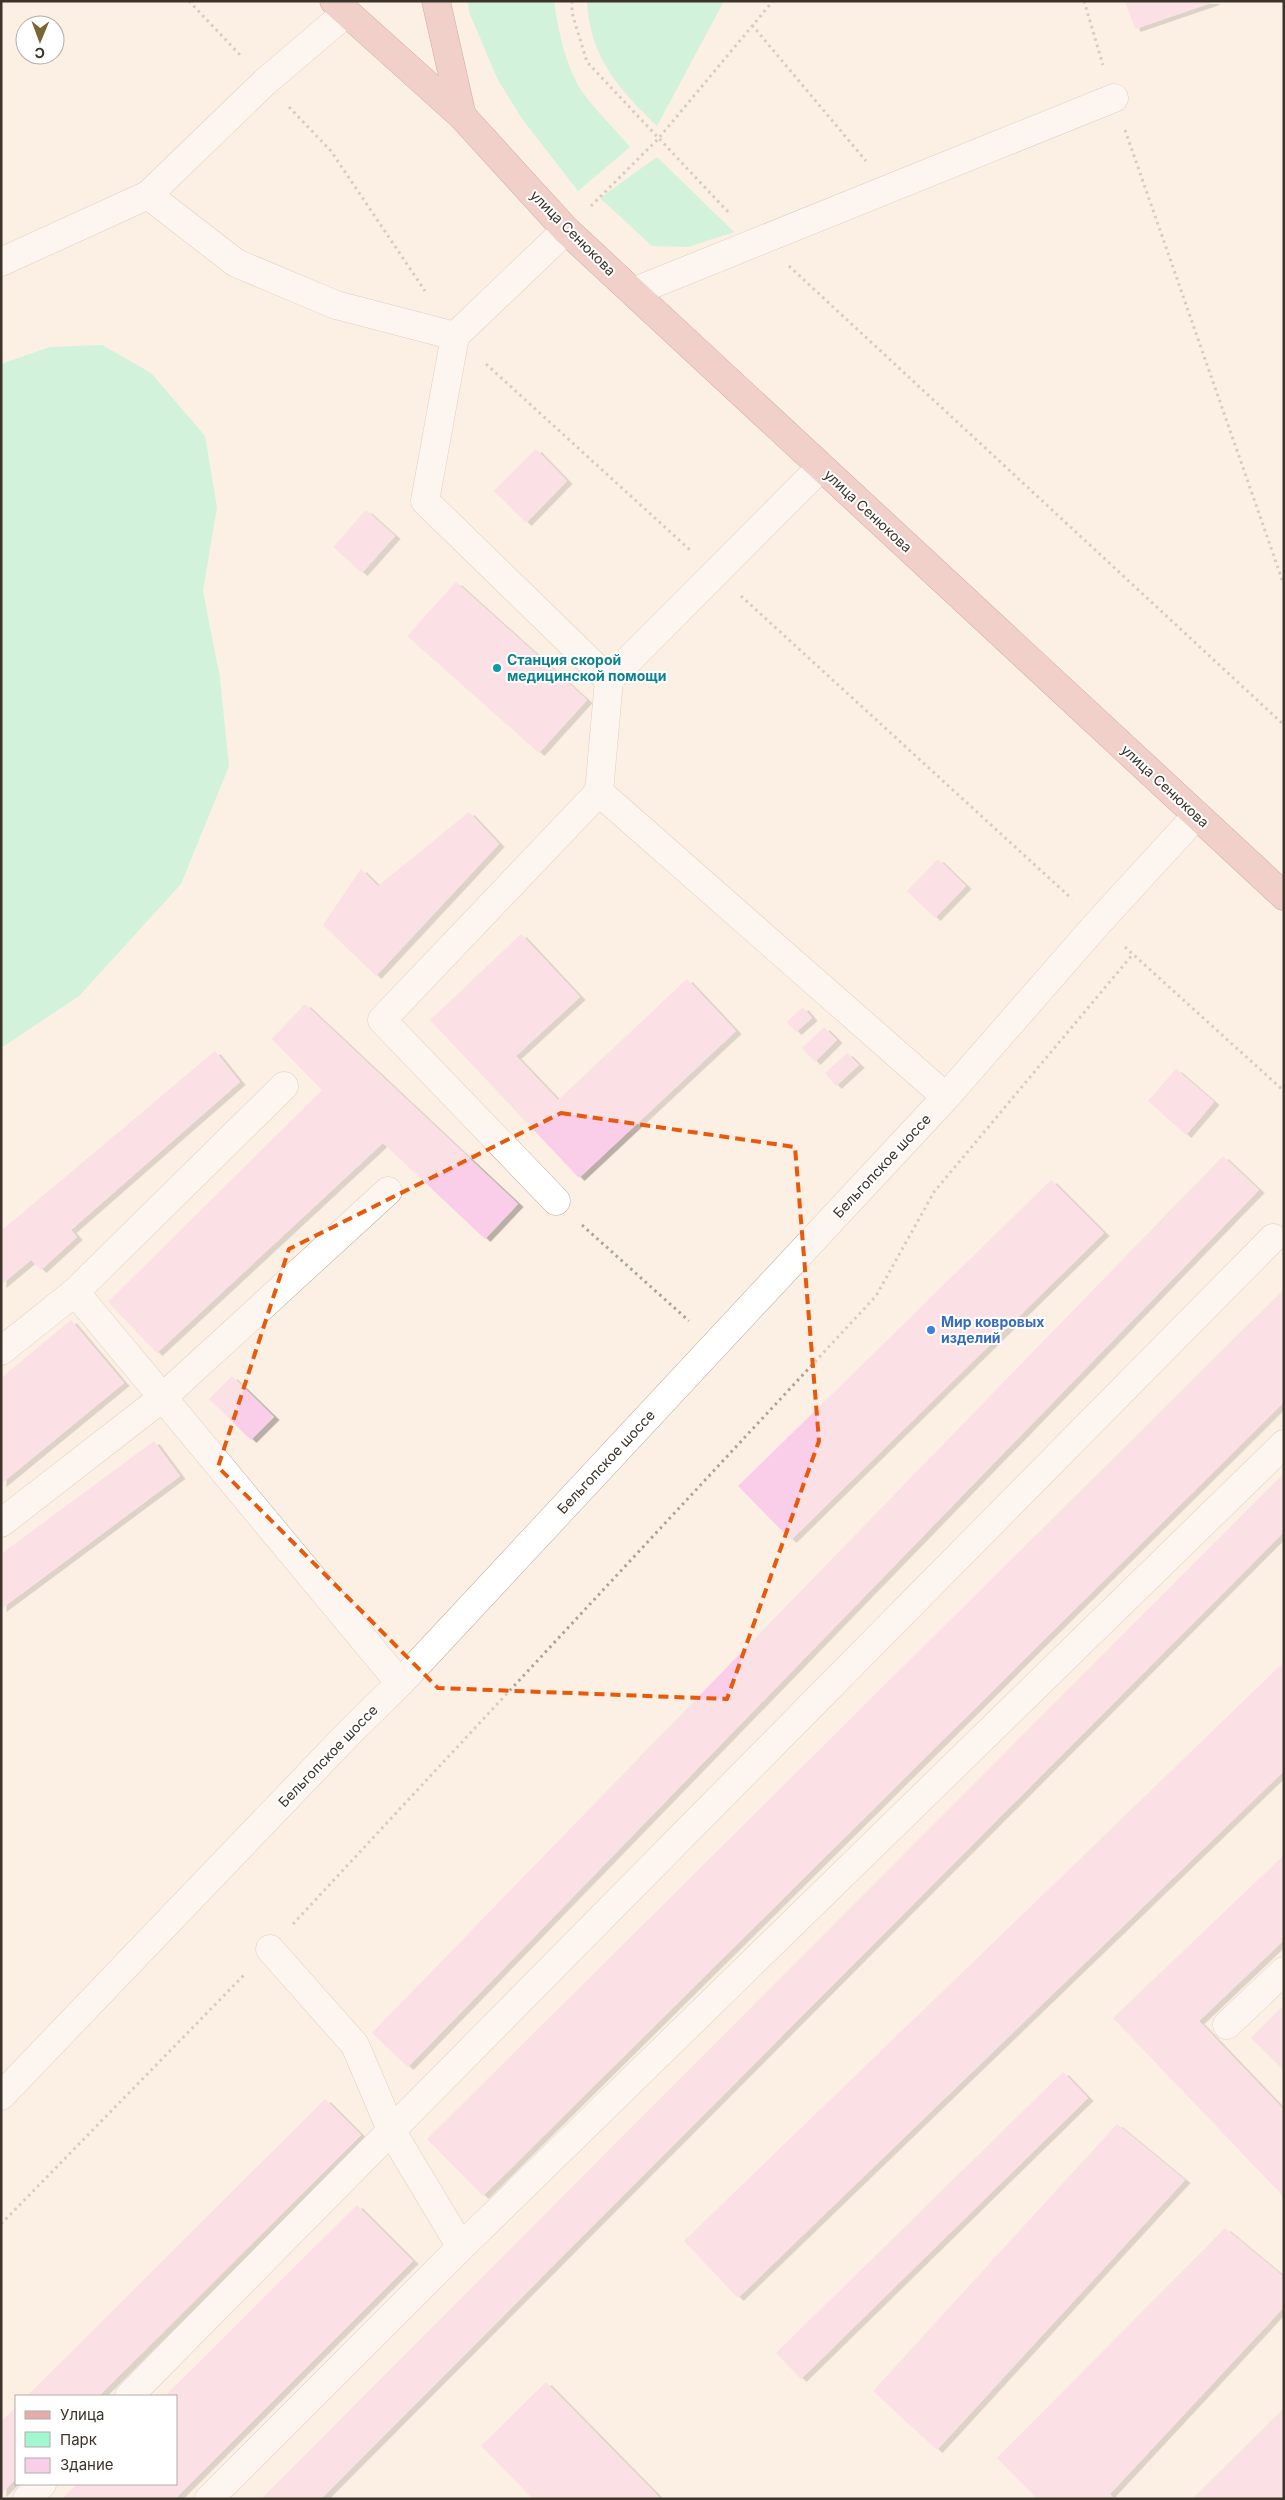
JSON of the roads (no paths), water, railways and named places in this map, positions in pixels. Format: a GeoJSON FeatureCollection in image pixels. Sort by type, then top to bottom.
{"type":"FeatureCollection","features":[{"type":"Feature","properties":{"kind":"main road","name":"улица Сенюкова"},"geometry":{"type":"LineString","coordinates":[[436,1],[462,116]]}},
{"type":"Feature","properties":{"kind":"main road","name":"улица Сенюкова"},"geometry":{"type":"LineString","coordinates":[[340,7],[462,116],[566,230],[1284,896]]}},
{"type":"Feature","properties":{"kind":"street"},"geometry":{"type":"LineString","coordinates":[[1,262],[148,195],[340,7]]}},
{"type":"Feature","properties":{"kind":"street"},"geometry":{"type":"LineString","coordinates":[[632,292],[1114,98]]}},
{"type":"Feature","properties":{"kind":"street"},"geometry":{"type":"LineString","coordinates":[[148,195],[236,262],[336,305],[455,336]]}},
{"type":"Feature","properties":{"kind":"street"},"geometry":{"type":"LineString","coordinates":[[566,230],[455,336],[425,501],[610,680]]}},
{"type":"Feature","properties":{"kind":"street"},"geometry":{"type":"LineString","coordinates":[[556,1201],[382,1020],[599,792],[610,680],[821,467]]}},
{"type":"Feature","properties":{"kind":"street"},"geometry":{"type":"LineString","coordinates":[[599,792],[946,1097]]}},
{"type":"Feature","properties":{"kind":"street","name":"Бельгопское шоссе"},"geometry":{"type":"LineString","coordinates":[[1,2096],[400,1683],[946,1097],[1098,922],[1196,815]]}},
{"type":"Feature","properties":{"kind":"street"},"geometry":{"type":"LineString","coordinates":[[1,1351],[75,1292],[284,1086]]}},
{"type":"Feature","properties":{"kind":"street"},"geometry":{"type":"LineString","coordinates":[[1,1523],[162,1398],[388,1191]]}},
{"type":"Feature","properties":{"kind":"street"},"geometry":{"type":"LineString","coordinates":[[130,2395],[392,2132],[1273,1238]]}},
{"type":"Feature","properties":{"kind":"street"},"geometry":{"type":"LineString","coordinates":[[75,1292],[400,1683]]}},
{"type":"Feature","properties":{"kind":"street"},"geometry":{"type":"LineString","coordinates":[[209,2499],[461,2247],[1284,1444]]}},
{"type":"Feature","properties":{"kind":"street"},"geometry":{"type":"LineString","coordinates":[[270,1949],[355,2045],[392,2132],[461,2247]]}},
{"type":"Feature","properties":{"kind":"street"},"geometry":{"type":"LineString","coordinates":[[1227,2025],[1284,1971]]}},
{"type":"Feature","properties":{"kind":"street"},"geometry":{"type":"LineString","coordinates":[[27,2499],[41,2485]]}},
{"type":"Feature","properties":{"kind":"place","name":"Станция скорой медицинской помощи"},"geometry":{"type":"Point","coordinates":[497,668]}},
{"type":"Feature","properties":{"kind":"place","name":"Мир ковровых изделий"},"geometry":{"type":"Point","coordinates":[931,1330]}}]}
